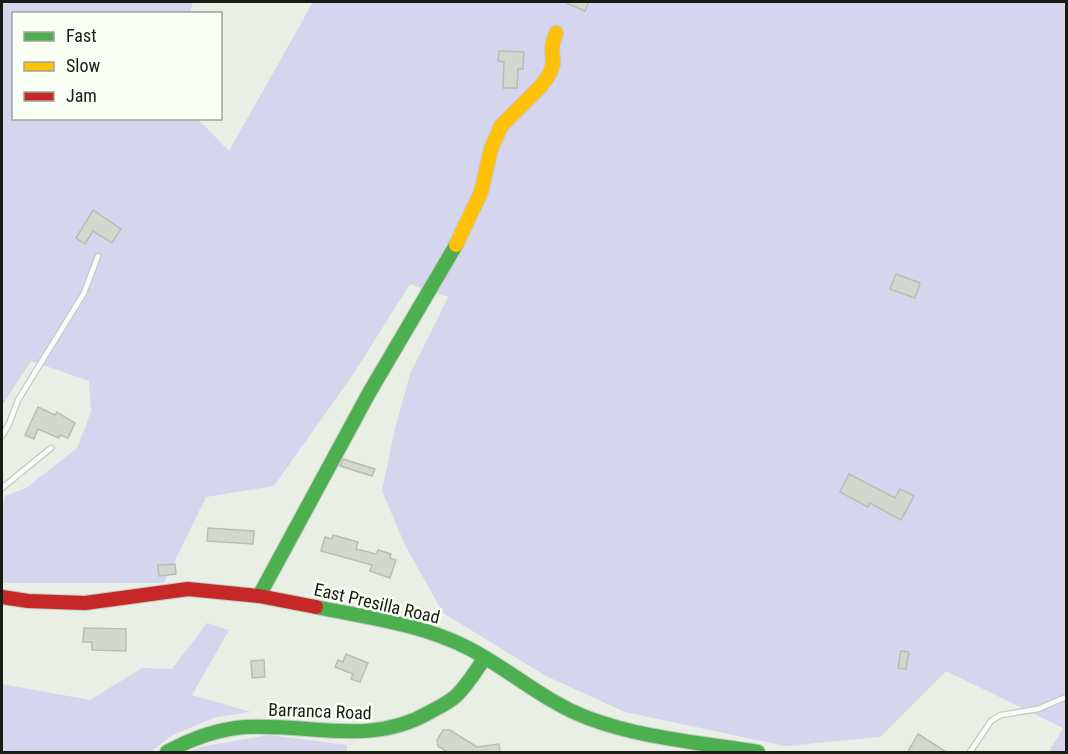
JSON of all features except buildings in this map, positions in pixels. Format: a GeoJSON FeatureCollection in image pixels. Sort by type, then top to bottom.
{"type":"FeatureCollection","features":[{"type":"Feature","properties":{"kind":"street"},"geometry":{"type":"LineString","coordinates":[[259,596],[369,393],[452,254],[481,192],[491,148],[501,126],[541,86],[550,73],[553,64],[552,46],[555,33]]}},
{"type":"Feature","properties":{"kind":"street","name":"East Presilla Road"},"geometry":{"type":"LineString","coordinates":[[2,597],[28,601],[85,603],[188,589],[259,596],[421,628],[447,638],[484,658],[546,697],[585,717],[616,728],[758,753]]}},
{"type":"Feature","properties":{"kind":"street","name":"Barranca Road"},"geometry":{"type":"LineString","coordinates":[[167,753],[204,736],[233,728],[287,727],[357,734],[411,723],[428,715],[459,694],[484,658]]}},
{"type":"Feature","properties":{"kind":"lane"},"geometry":{"type":"LineString","coordinates":[[2,436],[18,400],[84,293],[98,256]]}},
{"type":"Feature","properties":{"kind":"lane"},"geometry":{"type":"LineString","coordinates":[[2,488],[51,448]]}},
{"type":"Feature","properties":{"kind":"lane"},"geometry":{"type":"LineString","coordinates":[[970,753],[992,721],[1001,715],[1038,709],[1066,697]]}},
{"type":"Feature","properties":{"kind":"shaded area"},"geometry":{"type":"Polygon","coordinates":[[[2,2],[193,2],[190,12],[12,12],[12,120],[199,120],[229,151],[313,2],[1066,2],[1066,752],[1049,752],[1063,728],[946,671],[880,737],[785,746],[625,712],[546,676],[443,613],[405,545],[382,491],[394,433],[410,374],[448,297],[410,284],[354,373],[274,486],[206,497],[164,583],[2,583],[2,509],[5,496],[26,488],[77,448],[91,412],[89,381],[31,361],[2,406],[2,2]]]}},
{"type":"Feature","properties":{"kind":"shaded area"},"geometry":{"type":"Polygon","coordinates":[[[207,623],[229,630],[192,695],[251,712],[216,717],[173,735],[150,752],[2,752],[2,684],[90,700],[142,668],[172,669],[207,623]]]}},
{"type":"Feature","properties":{"kind":"shaded area"},"geometry":{"type":"Polygon","coordinates":[[[268,735],[347,745],[347,752],[189,752],[201,747],[268,735]]]}},
{"type":"Feature","properties":{"kind":"traffic: fast"},"geometry":{"type":"LineString","coordinates":[[259,596],[369,393],[456,245]]}},
{"type":"Feature","properties":{"kind":"traffic: fast"},"geometry":{"type":"LineString","coordinates":[[316,607],[395,623],[452,640],[485,657],[542,695],[572,711],[608,725],[672,739],[758,752]]}},
{"type":"Feature","properties":{"kind":"traffic: fast"},"geometry":{"type":"LineString","coordinates":[[167,752],[205,735],[235,728],[269,727],[362,731],[385,729],[407,723],[454,698],[485,658]]}},
{"type":"Feature","properties":{"kind":"traffic: slow"},"geometry":{"type":"LineString","coordinates":[[456,245],[481,192],[491,149],[501,126],[541,86],[550,73],[553,64],[552,46],[556,33]]}},
{"type":"Feature","properties":{"kind":"traffic: jam"},"geometry":{"type":"LineString","coordinates":[[2,597],[28,601],[85,603],[188,589],[259,596],[316,607]]}}]}
